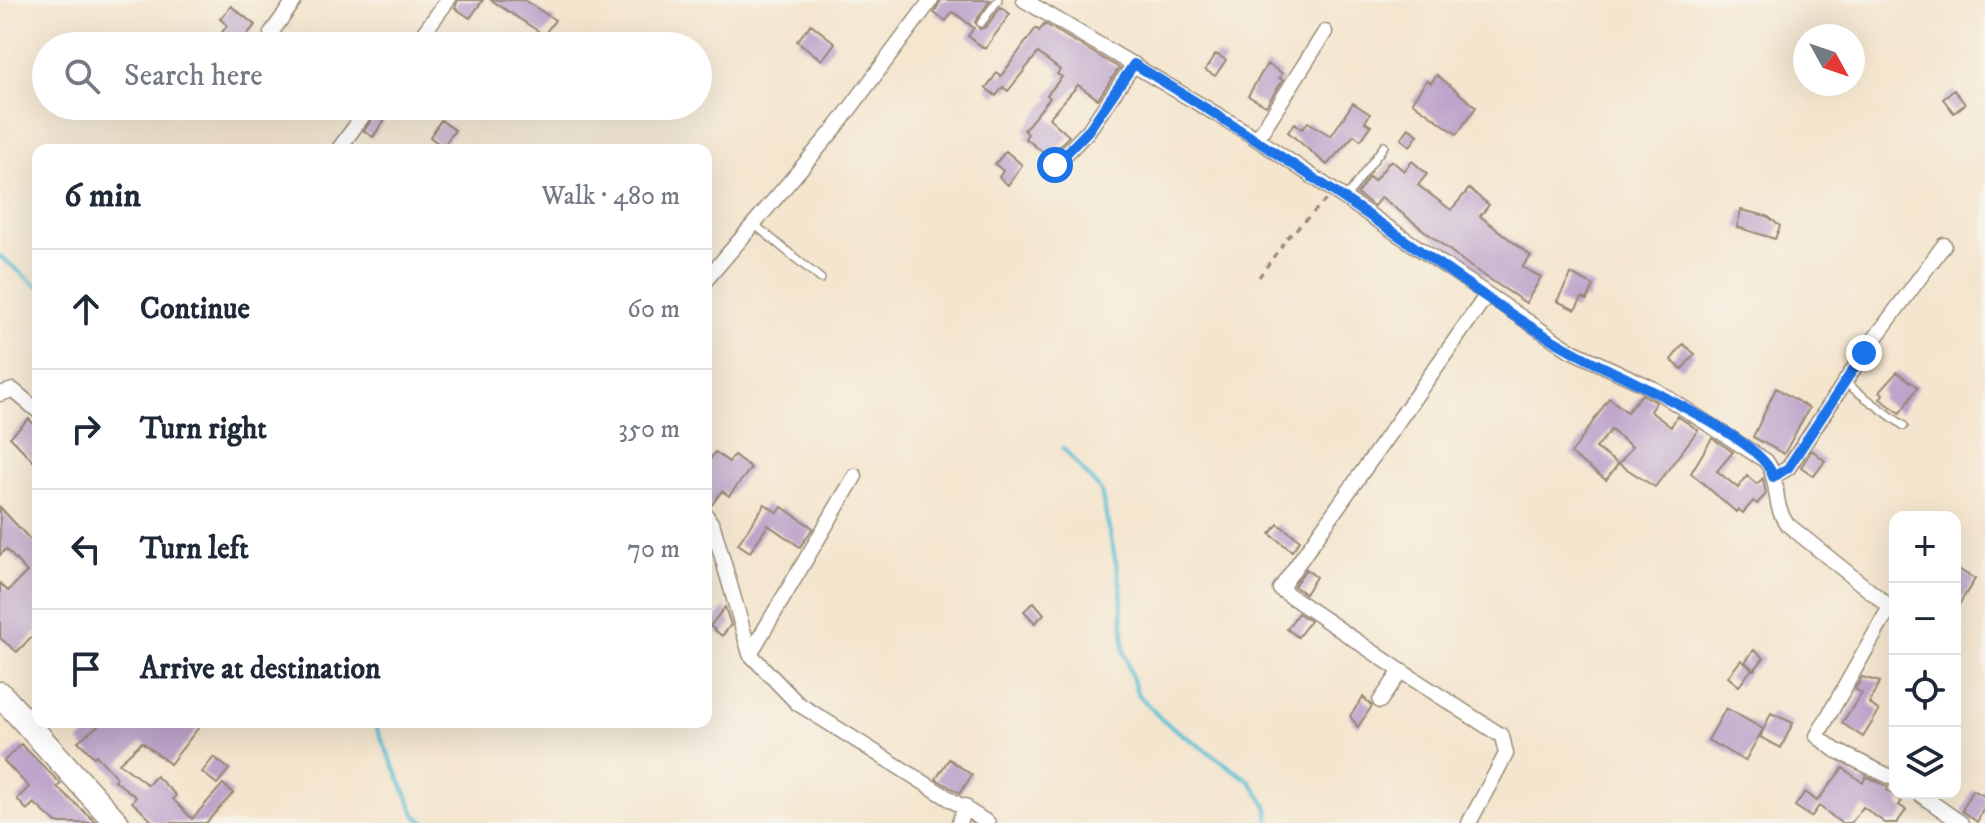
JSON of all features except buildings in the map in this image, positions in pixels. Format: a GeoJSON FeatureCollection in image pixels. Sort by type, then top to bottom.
{"type":"FeatureCollection","features":[{"type":"Feature","properties":{"kind":"main road"},"geometry":{"type":"LineString","coordinates":[[0,694],[117,823]]}},
{"type":"Feature","properties":{"kind":"street"},"geometry":{"type":"LineString","coordinates":[[272,32],[295,0]]}},
{"type":"Feature","properties":{"kind":"street"},"geometry":{"type":"LineString","coordinates":[[424,32],[448,0]]}},
{"type":"Feature","properties":{"kind":"street"},"geometry":{"type":"LineString","coordinates":[[712,273],[837,126],[931,0]]}},
{"type":"Feature","properties":{"kind":"street"},"geometry":{"type":"LineString","coordinates":[[1024,0],[1257,139],[1570,350],[1652,388],[1766,461],[1773,477],[1779,514],[1787,524],[1890,607],[1817,736],[1835,750],[1889,776]]}},
{"type":"Feature","properties":{"kind":"street"},"geometry":{"type":"LineString","coordinates":[[1257,139],[1325,32]]}},
{"type":"Feature","properties":{"kind":"street"},"geometry":{"type":"LineString","coordinates":[[1055,165],[1088,131],[1134,64]]}},
{"type":"Feature","properties":{"kind":"street"},"geometry":{"type":"LineString","coordinates":[[342,144],[360,120]]}},
{"type":"Feature","properties":{"kind":"street"},"geometry":{"type":"LineString","coordinates":[[1773,477],[1788,468],[1844,382],[1944,245]]}},
{"type":"Feature","properties":{"kind":"street"},"geometry":{"type":"LineString","coordinates":[[1469,823],[1506,754],[1502,736],[1280,589],[1486,296]]}},
{"type":"Feature","properties":{"kind":"street"},"geometry":{"type":"LineString","coordinates":[[0,394],[13,390],[32,406]]}},
{"type":"Feature","properties":{"kind":"street"},"geometry":{"type":"LineString","coordinates":[[750,654],[855,476]]}},
{"type":"Feature","properties":{"kind":"street"},"geometry":{"type":"LineString","coordinates":[[712,524],[750,654],[797,703],[988,823]]}},
{"type":"Feature","properties":{"kind":"street"},"geometry":{"type":"LineString","coordinates":[[1380,701],[1401,671]]}},
{"type":"Feature","properties":{"kind":"street"},"geometry":{"type":"LineString","coordinates":[[1927,799],[1961,823]]}},
{"type":"Feature","properties":{"kind":"street"},"geometry":{"type":"LineString","coordinates":[[959,823],[965,806]]}},
{"type":"Feature","properties":{"kind":"lane"},"geometry":{"type":"LineString","coordinates":[[981,23],[998,0]]}},
{"type":"Feature","properties":{"kind":"lane"},"geometry":{"type":"LineString","coordinates":[[1340,196],[1384,146]]}},
{"type":"Feature","properties":{"kind":"lane"},"geometry":{"type":"LineString","coordinates":[[755,225],[821,279]]}},
{"type":"Feature","properties":{"kind":"lane"},"geometry":{"type":"LineString","coordinates":[[1844,382],[1904,426]]}},
{"type":"Feature","properties":{"kind":"path"},"geometry":{"type":"LineString","coordinates":[[1259,277],[1288,237],[1340,196]]}},
{"type":"Feature","properties":{"kind":"waterway"},"geometry":{"type":"LineString","coordinates":[[0,256],[32,282]]}},
{"type":"Feature","properties":{"kind":"waterway"},"geometry":{"type":"LineString","coordinates":[[1063,448],[1101,491],[1121,587],[1124,652],[1137,693],[1162,720],[1250,781],[1268,808],[1269,823]]}},
{"type":"Feature","properties":{"kind":"waterway"},"geometry":{"type":"LineString","coordinates":[[377,728],[416,816],[426,823]]}},
{"type":"Feature","properties":{"kind":"route"},"geometry":{"type":"LineString","coordinates":[[1055,165],[1088,131],[1134,64],[1248,133],[1570,350],[1618,375],[1652,388],[1729,435],[1766,461],[1773,477],[1788,468],[1864,353]]}}]}
